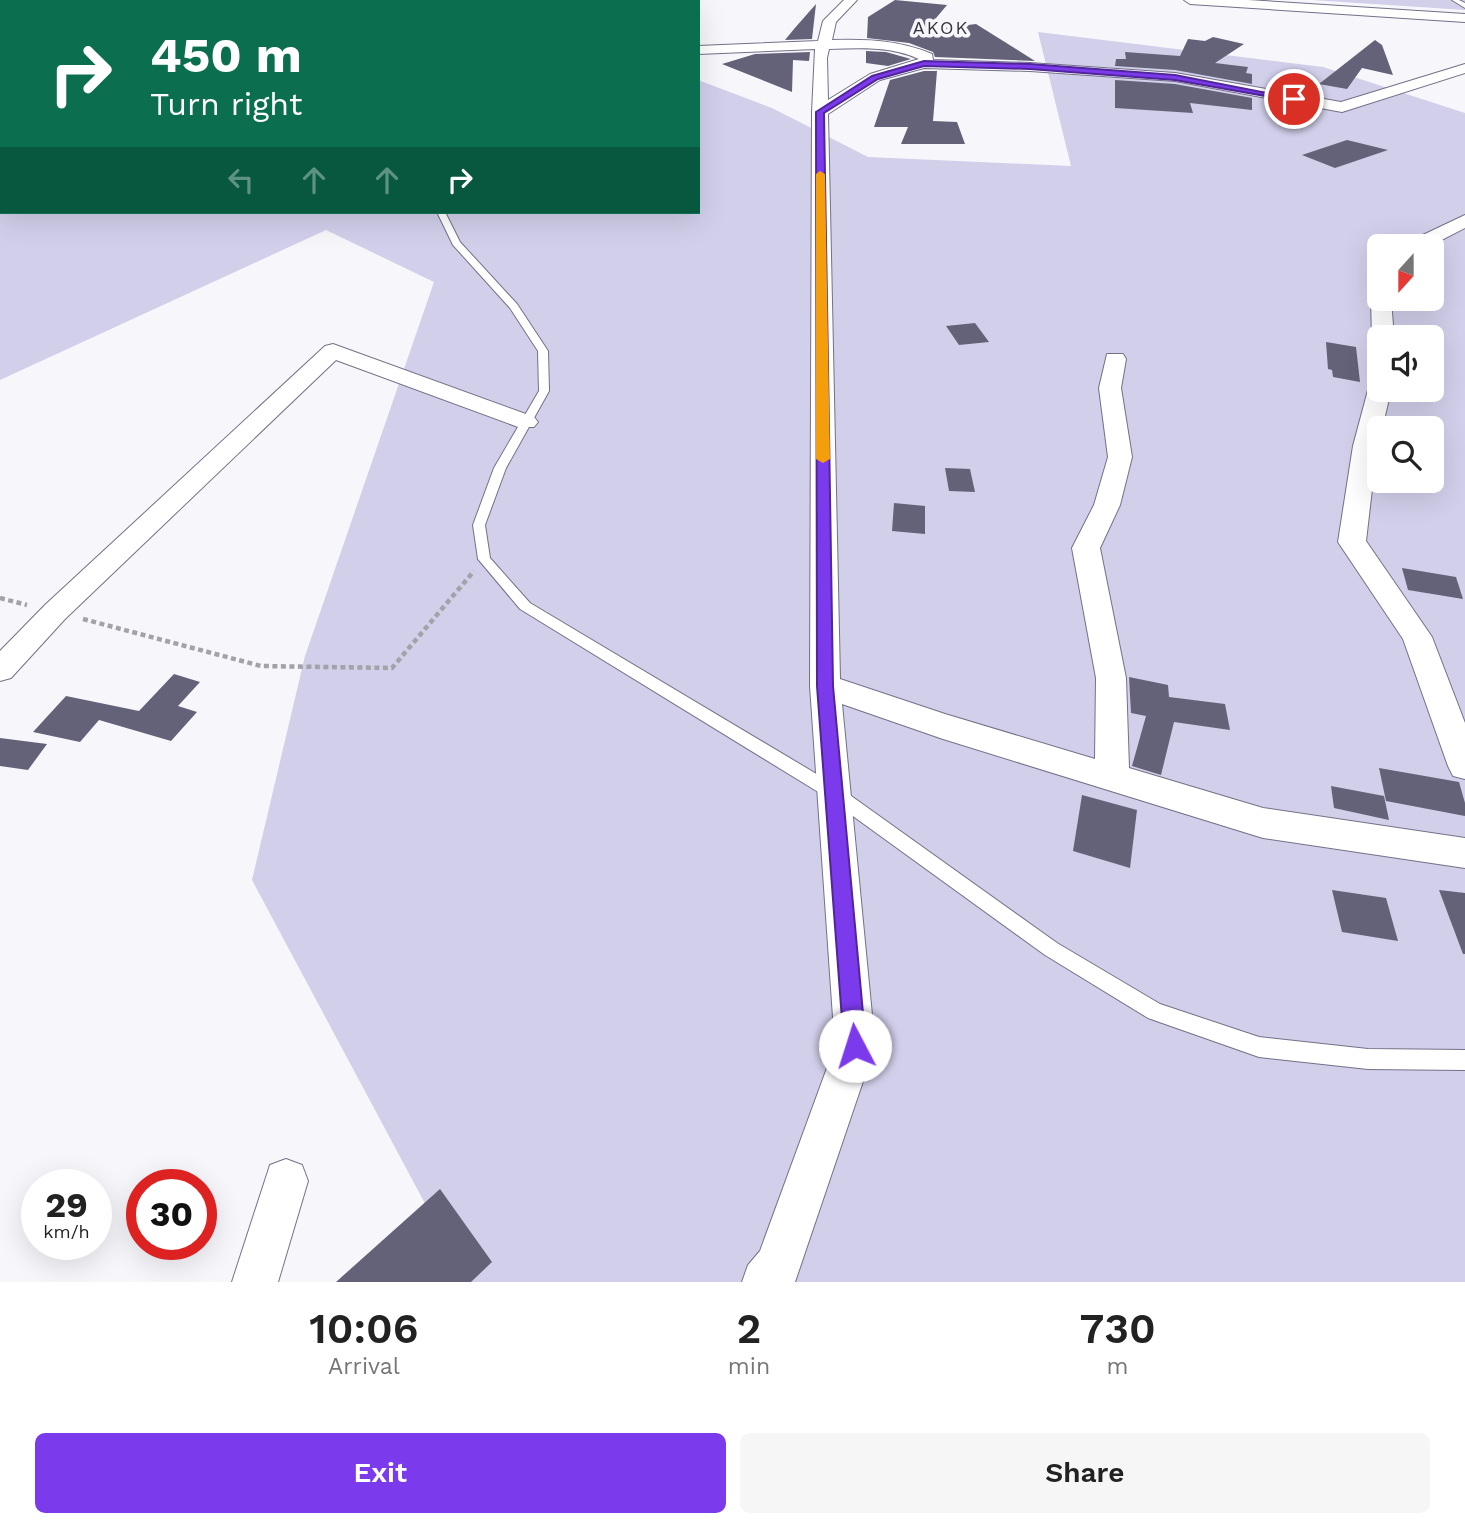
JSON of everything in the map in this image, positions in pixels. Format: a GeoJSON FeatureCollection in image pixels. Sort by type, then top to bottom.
{"type":"FeatureCollection","features":[{"type":"Feature","properties":{"kind":"street"},"geometry":{"type":"LineString","coordinates":[[765,1282],[778,1266],[855,1046],[825,686],[820,112],[820,58],[823,46],[830,21],[850,0]]}},
{"type":"Feature","properties":{"kind":"street"},"geometry":{"type":"LineString","coordinates":[[1190,0],[1465,18]]}},
{"type":"Feature","properties":{"kind":"street"},"geometry":{"type":"LineString","coordinates":[[700,50],[868,44],[917,49],[927,57],[924,64]]}},
{"type":"Feature","properties":{"kind":"street"},"geometry":{"type":"LineString","coordinates":[[820,112],[875,77],[924,64],[1030,66],[1175,77],[1342,107],[1465,68]]}},
{"type":"Feature","properties":{"kind":"street"},"geometry":{"type":"LineString","coordinates":[[1439,234],[1465,221]]}},
{"type":"Feature","properties":{"kind":"street"},"geometry":{"type":"LineString","coordinates":[[0,670],[55,612],[333,351],[526,422]]}},
{"type":"Feature","properties":{"kind":"street"},"geometry":{"type":"LineString","coordinates":[[1112,777],[1111,678],[1086,548],[1107,505],[1120,457],[1111,388],[1115,359]]}},
{"type":"Feature","properties":{"kind":"street"},"geometry":{"type":"LineString","coordinates":[[1377,402],[1365,446],[1352,542],[1417,637],[1465,766]]}},
{"type":"Feature","properties":{"kind":"street"},"geometry":{"type":"LineString","coordinates":[[825,686],[943,726],[1263,823],[1465,853]]}},
{"type":"Feature","properties":{"kind":"street"},"geometry":{"type":"LineString","coordinates":[[255,1282],[286,1181]]}},
{"type":"Feature","properties":{"kind":"lane"},"geometry":{"type":"LineString","coordinates":[[1455,0],[1465,6]]}},
{"type":"Feature","properties":{"kind":"lane"},"geometry":{"type":"LineString","coordinates":[[442,214],[456,243],[514,306],[543,351],[544,391],[500,468],[479,525],[484,559],[525,606],[834,793],[1051,948],[1155,1012],[1259,1047],[1368,1059],[1465,1060]]}},
{"type":"Feature","properties":{"kind":"path"},"geometry":{"type":"LineString","coordinates":[[0,598],[261,666],[392,668],[484,559]]}},
{"type":"Feature","properties":{"kind":"shaded area"},"geometry":{"type":"Polygon","coordinates":[[[1312,0],[1465,0],[1465,10],[1312,0]]]}},
{"type":"Feature","properties":{"kind":"shaded area"},"geometry":{"type":"Polygon","coordinates":[[[1038,32],[1323,67],[1465,113],[1465,1282],[467,1282],[252,880],[305,656],[434,282],[326,230],[0,380],[0,214],[700,214],[700,81],[772,108],[868,157],[1071,166],[1038,32]]]}},
{"type":"Feature","properties":{"kind":"building"},"geometry":{"type":"Polygon","coordinates":[[[895,0],[947,5],[926,30],[976,24],[1035,61],[935,57],[933,52],[909,43],[867,38],[868,17],[895,0]]]}},
{"type":"Feature","properties":{"kind":"building"},"geometry":{"type":"Polygon","coordinates":[[[816,4],[812,39],[785,40],[794,29],[816,4]]]}},
{"type":"Feature","properties":{"kind":"building"},"geometry":{"type":"Polygon","coordinates":[[[1213,37],[1244,44],[1215,63],[1248,67],[1246,73],[1252,74],[1252,84],[1175,70],[1115,66],[1116,59],[1126,59],[1125,52],[1180,56],[1188,39],[1205,41],[1213,37]]]}},
{"type":"Feature","properties":{"kind":"building"},"geometry":{"type":"Polygon","coordinates":[[[1375,40],[1382,45],[1393,75],[1362,68],[1347,89],[1319,84],[1375,40]]]}},
{"type":"Feature","properties":{"kind":"building"},"geometry":{"type":"Polygon","coordinates":[[[866,51],[886,52],[911,59],[888,66],[866,63],[866,51]]]}},
{"type":"Feature","properties":{"kind":"building"},"geometry":{"type":"Polygon","coordinates":[[[810,52],[809,61],[793,60],[792,92],[722,64],[755,54],[810,52]]]}},
{"type":"Feature","properties":{"kind":"building"},"geometry":{"type":"Polygon","coordinates":[[[924,71],[937,71],[933,121],[957,122],[965,144],[901,144],[908,127],[874,127],[890,80],[924,71]]]}},
{"type":"Feature","properties":{"kind":"building"},"geometry":{"type":"Polygon","coordinates":[[[1115,80],[1175,84],[1252,98],[1252,110],[1190,103],[1193,113],[1115,108],[1115,80]]]}},
{"type":"Feature","properties":{"kind":"building"},"geometry":{"type":"Polygon","coordinates":[[[1347,140],[1388,150],[1335,168],[1302,155],[1347,140]]]}},
{"type":"Feature","properties":{"kind":"building"},"geometry":{"type":"Polygon","coordinates":[[[975,323],[989,342],[959,345],[946,326],[975,323]]]}},
{"type":"Feature","properties":{"kind":"building"},"geometry":{"type":"Polygon","coordinates":[[[1326,342],[1356,347],[1360,382],[1333,377],[1332,370],[1328,369],[1326,342]]]}},
{"type":"Feature","properties":{"kind":"building"},"geometry":{"type":"Polygon","coordinates":[[[945,468],[970,469],[975,492],[949,491],[945,468]]]}},
{"type":"Feature","properties":{"kind":"building"},"geometry":{"type":"Polygon","coordinates":[[[894,503],[925,506],[925,534],[892,531],[894,503]]]}},
{"type":"Feature","properties":{"kind":"building"},"geometry":{"type":"Polygon","coordinates":[[[1402,568],[1456,577],[1463,599],[1408,590],[1402,568]]]}},
{"type":"Feature","properties":{"kind":"building"},"geometry":{"type":"Polygon","coordinates":[[[174,674],[200,682],[178,706],[197,712],[171,741],[99,720],[80,742],[33,732],[66,696],[139,711],[174,674]]]}},
{"type":"Feature","properties":{"kind":"building"},"geometry":{"type":"Polygon","coordinates":[[[1129,677],[1168,685],[1169,697],[1225,704],[1230,730],[1174,722],[1161,775],[1132,766],[1146,716],[1131,713],[1129,677]]]}},
{"type":"Feature","properties":{"kind":"building"},"geometry":{"type":"Polygon","coordinates":[[[0,738],[47,744],[28,770],[0,766],[0,738]]]}},
{"type":"Feature","properties":{"kind":"building"},"geometry":{"type":"Polygon","coordinates":[[[1379,768],[1459,782],[1465,803],[1465,816],[1386,801],[1379,768]]]}},
{"type":"Feature","properties":{"kind":"building"},"geometry":{"type":"Polygon","coordinates":[[[1331,786],[1384,796],[1389,820],[1334,808],[1331,786]]]}},
{"type":"Feature","properties":{"kind":"building"},"geometry":{"type":"Polygon","coordinates":[[[1082,795],[1137,810],[1130,868],[1073,851],[1082,795]]]}},
{"type":"Feature","properties":{"kind":"building"},"geometry":{"type":"Polygon","coordinates":[[[1332,890],[1386,898],[1398,941],[1342,932],[1332,890]]]}},
{"type":"Feature","properties":{"kind":"building"},"geometry":{"type":"Polygon","coordinates":[[[1439,890],[1465,893],[1465,954],[1463,954],[1439,890]]]}},
{"type":"Feature","properties":{"kind":"building"},"geometry":{"type":"Polygon","coordinates":[[[440,1189],[492,1262],[471,1282],[336,1282],[440,1189]]]}},
{"type":"Feature","properties":{"kind":"slow traffic"},"geometry":{"type":"LineString","coordinates":[[820,174],[823,459]]}},
{"type":"Feature","properties":{"kind":"district","name":"AKOK"},"geometry":{"type":"Point","coordinates":[941,28]}},
{"type":"Feature","properties":{"kind":"route"},"geometry":{"type":"LineString","coordinates":[[855,1046],[825,686],[820,112],[875,77],[924,64],[1030,66],[1175,77],[1294,99]]}}]}
